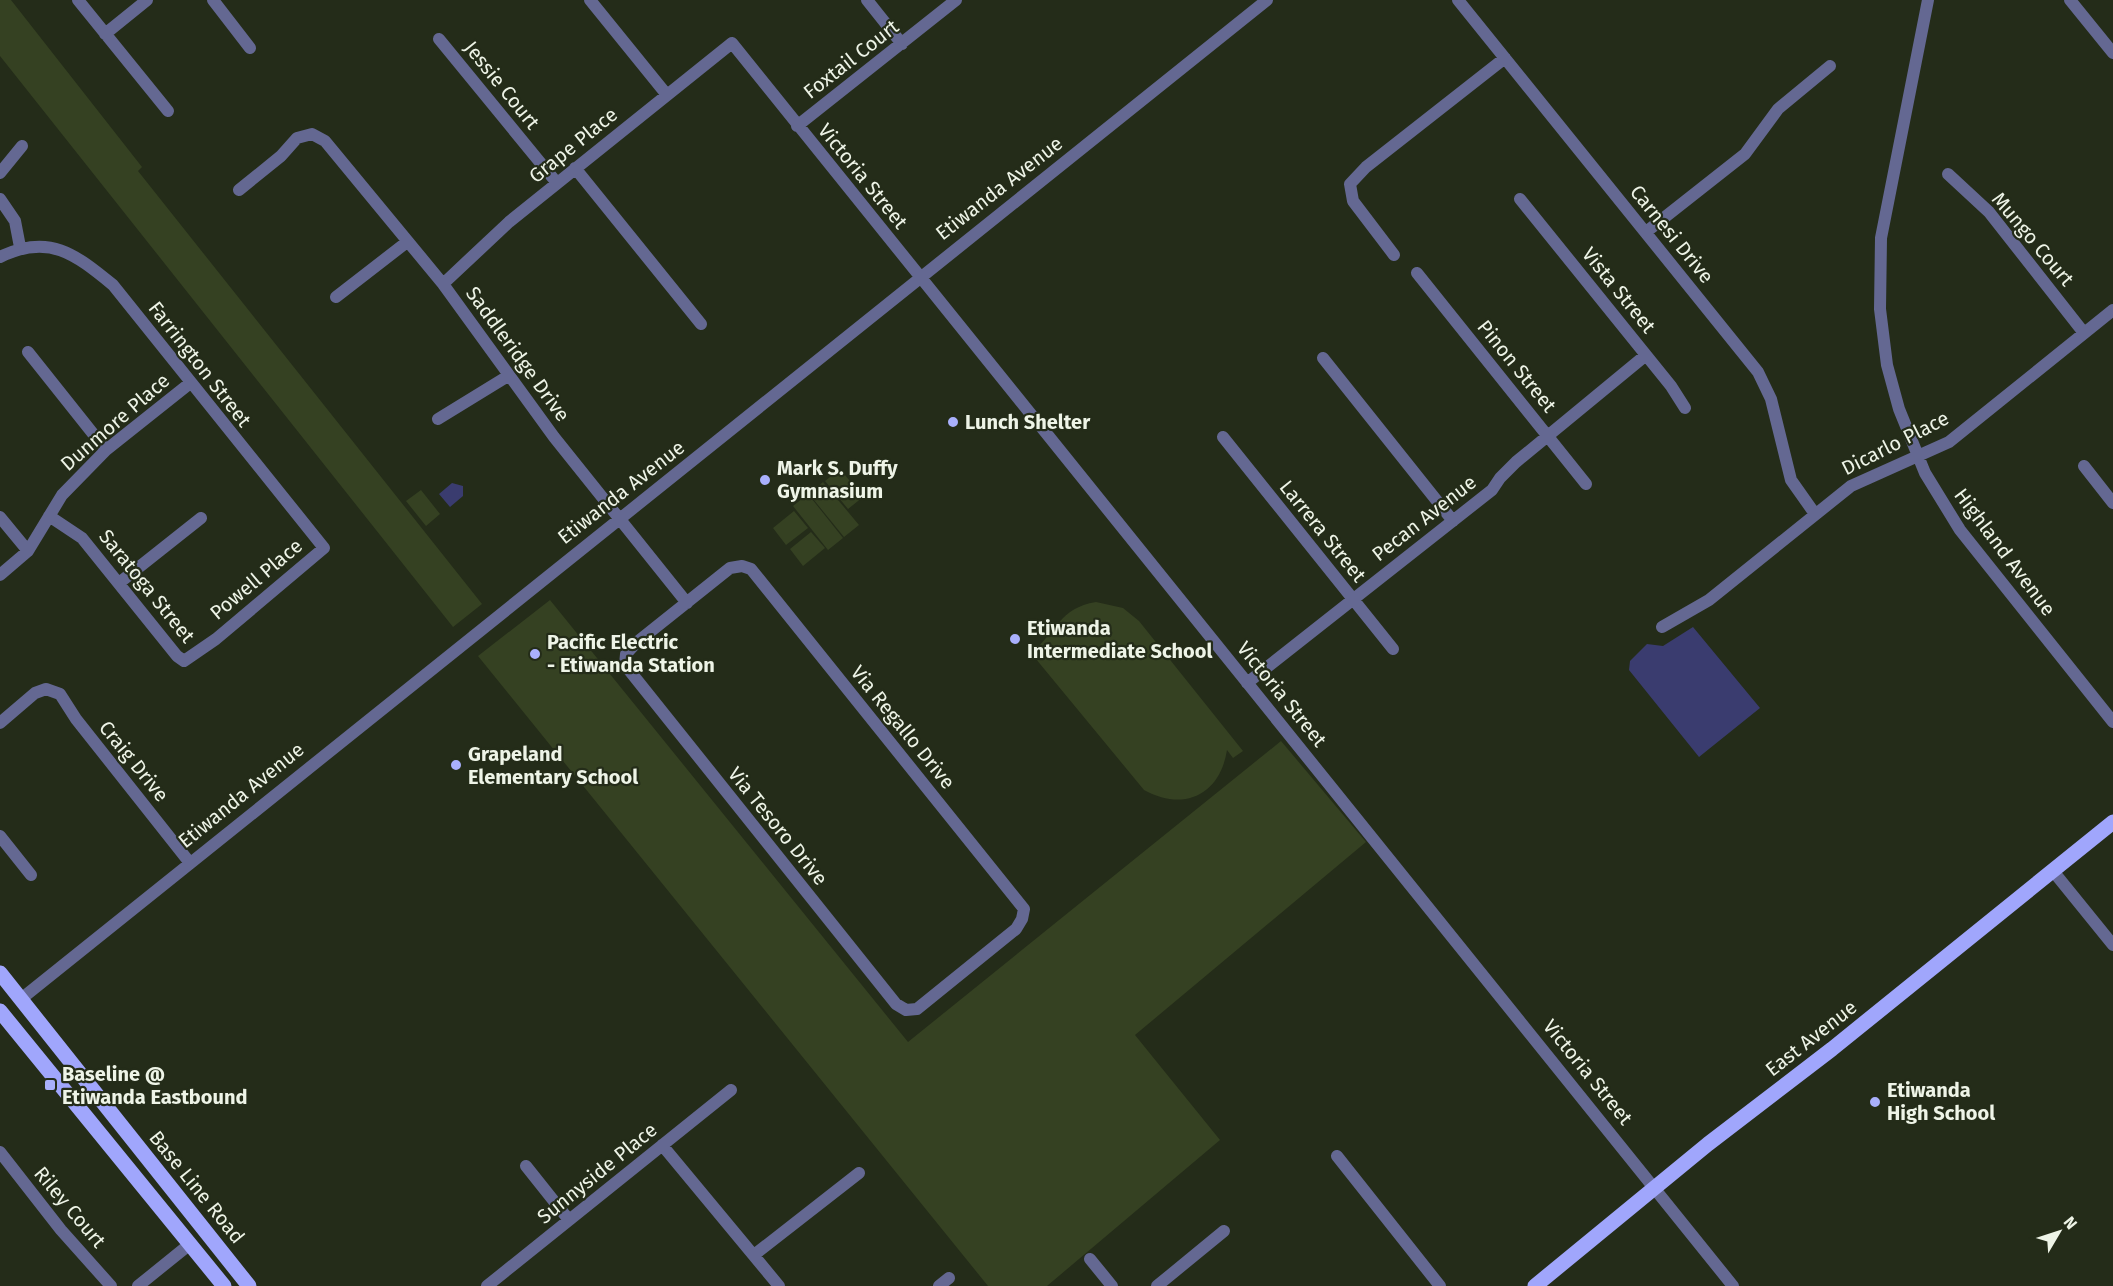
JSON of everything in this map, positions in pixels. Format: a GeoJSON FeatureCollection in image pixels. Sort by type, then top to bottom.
{"type":"FeatureCollection","features":[{"type":"Feature","properties":{"kind":"main road","name":"East Avenue"},"geometry":{"type":"LineString","coordinates":[[1535,1286],[2113,822]]}},
{"type":"Feature","properties":{"kind":"main road","name":"Base Line Road"},"geometry":{"type":"LineString","coordinates":[[0,973],[249,1286]]}},
{"type":"Feature","properties":{"kind":"main road","name":"Etiwanda Avenue"},"geometry":{"type":"LineString","coordinates":[[1,1014],[21,999]]}},
{"type":"Feature","properties":{"kind":"main road","name":"Base Line Road"},"geometry":{"type":"LineString","coordinates":[[1,1014],[224,1286]]}},
{"type":"Feature","properties":{"kind":"street"},"geometry":{"type":"LineString","coordinates":[[78,0],[168,111]]}},
{"type":"Feature","properties":{"kind":"street"},"geometry":{"type":"LineString","coordinates":[[105,34],[147,0]]}},
{"type":"Feature","properties":{"kind":"street"},"geometry":{"type":"LineString","coordinates":[[213,0],[250,48]]}},
{"type":"Feature","properties":{"kind":"street"},"geometry":{"type":"LineString","coordinates":[[590,0],[667,95]]}},
{"type":"Feature","properties":{"kind":"street"},"geometry":{"type":"LineString","coordinates":[[867,0],[902,44]]}},
{"type":"Feature","properties":{"kind":"street","name":"Foxtail Court"},"geometry":{"type":"LineString","coordinates":[[797,126],[956,0]]}},
{"type":"Feature","properties":{"kind":"street","name":"Etiwanda Avenue"},"geometry":{"type":"LineString","coordinates":[[21,999],[1267,0]]}},
{"type":"Feature","properties":{"kind":"street","name":"Carnesi Drive"},"geometry":{"type":"LineString","coordinates":[[1458,0],[1758,372],[1771,399],[1791,480],[1815,514]]}},
{"type":"Feature","properties":{"kind":"street","name":"Highland Avenue"},"geometry":{"type":"LineString","coordinates":[[1928,0],[1887,205],[1880,268],[1880,309],[1887,365],[1899,409],[1916,456],[1934,489],[1971,547],[2113,722]]}},
{"type":"Feature","properties":{"kind":"street"},"geometry":{"type":"LineString","coordinates":[[2070,0],[2113,53]]}},
{"type":"Feature","properties":{"kind":"street","name":"Jessie Court"},"geometry":{"type":"LineString","coordinates":[[439,39],[557,183]]}},
{"type":"Feature","properties":{"kind":"street","name":"Grape Place"},"geometry":{"type":"LineString","coordinates":[[443,284],[494,234],[732,43]]}},
{"type":"Feature","properties":{"kind":"street","name":"Victoria Street"},"geometry":{"type":"LineString","coordinates":[[732,43],[1733,1286]]}},
{"type":"Feature","properties":{"kind":"street"},"geometry":{"type":"LineString","coordinates":[[1394,255],[1353,201],[1350,184],[1366,167],[1505,58]]}},
{"type":"Feature","properties":{"kind":"street"},"geometry":{"type":"LineString","coordinates":[[1646,232],[1745,154],[1778,109],[1830,66]]}},
{"type":"Feature","properties":{"kind":"street","name":"Saddleridge Drive"},"geometry":{"type":"LineString","coordinates":[[239,190],[282,156],[297,138],[312,134],[325,141],[443,284],[508,376],[687,603]]}},
{"type":"Feature","properties":{"kind":"street"},"geometry":{"type":"LineString","coordinates":[[0,173],[22,146]]}},
{"type":"Feature","properties":{"kind":"street"},"geometry":{"type":"LineString","coordinates":[[575,168],[701,324]]}},
{"type":"Feature","properties":{"kind":"street","name":"Mungo Court"},"geometry":{"type":"LineString","coordinates":[[1948,174],[1989,212],[2084,333]]}},
{"type":"Feature","properties":{"kind":"street"},"geometry":{"type":"LineString","coordinates":[[0,199],[15,221],[20,247],[0,257]]}},
{"type":"Feature","properties":{"kind":"street","name":"Vista Street"},"geometry":{"type":"LineString","coordinates":[[1520,199],[1646,355],[1685,408]]}},
{"type":"Feature","properties":{"kind":"street"},"geometry":{"type":"LineString","coordinates":[[336,297],[407,242]]}},
{"type":"Feature","properties":{"kind":"street","name":"Farrington Street"},"geometry":{"type":"LineString","coordinates":[[20,247],[54,247],[88,264],[113,285],[189,384],[324,548]]}},
{"type":"Feature","properties":{"kind":"street","name":"Pinon Street"},"geometry":{"type":"LineString","coordinates":[[1418,273],[1586,484]]}},
{"type":"Feature","properties":{"kind":"street","name":"Dicarlo Place"},"geometry":{"type":"LineString","coordinates":[[1662,627],[1709,600],[1851,486],[1949,442],[2113,310]]}},
{"type":"Feature","properties":{"kind":"street"},"geometry":{"type":"LineString","coordinates":[[28,352],[106,450]]}},
{"type":"Feature","properties":{"kind":"street","name":"Pecan Avenue"},"geometry":{"type":"LineString","coordinates":[[1247,683],[1492,490],[1500,478],[1547,435],[1646,355]]}},
{"type":"Feature","properties":{"kind":"street"},"geometry":{"type":"LineString","coordinates":[[1323,358],[1453,521]]}},
{"type":"Feature","properties":{"kind":"street"},"geometry":{"type":"LineString","coordinates":[[438,418],[508,376]]}},
{"type":"Feature","properties":{"kind":"street","name":"Dunmore Place"},"geometry":{"type":"LineString","coordinates":[[0,575],[28,551],[62,495],[106,450],[189,384]]}},
{"type":"Feature","properties":{"kind":"street","name":"Larrera Street"},"geometry":{"type":"LineString","coordinates":[[1223,437],[1393,649]]}},
{"type":"Feature","properties":{"kind":"street"},"geometry":{"type":"LineString","coordinates":[[2084,466],[2113,503]]}},
{"type":"Feature","properties":{"kind":"street","name":"Saratoga Street"},"geometry":{"type":"LineString","coordinates":[[49,516],[82,538],[177,656],[184,661]]}},
{"type":"Feature","properties":{"kind":"street"},"geometry":{"type":"LineString","coordinates":[[0,517],[28,551]]}},
{"type":"Feature","properties":{"kind":"street"},"geometry":{"type":"LineString","coordinates":[[119,583],[201,518]]}},
{"type":"Feature","properties":{"kind":"street","name":"Powell Place"},"geometry":{"type":"LineString","coordinates":[[184,661],[216,639],[324,548]]}},
{"type":"Feature","properties":{"kind":"street","name":"Via Regallo Drive"},"geometry":{"type":"LineString","coordinates":[[687,603],[730,568],[742,566],[751,569],[1024,909],[1022,919],[1016,929],[917,1009],[906,1010]]}},
{"type":"Feature","properties":{"kind":"street","name":"Via Tesoro Drive"},"geometry":{"type":"LineString","coordinates":[[687,603],[630,648],[624,662],[896,1004],[906,1010]]}},
{"type":"Feature","properties":{"kind":"street","name":"Craig Drive"},"geometry":{"type":"LineString","coordinates":[[0,723],[35,693],[46,689],[60,694],[76,719],[190,863]]}},
{"type":"Feature","properties":{"kind":"street"},"geometry":{"type":"LineString","coordinates":[[0,836],[31,875]]}},
{"type":"Feature","properties":{"kind":"street"},"geometry":{"type":"LineString","coordinates":[[2054,871],[2111,937]]}},
{"type":"Feature","properties":{"kind":"street","name":"Sunnyside Place"},"geometry":{"type":"LineString","coordinates":[[487,1286],[731,1090]]}},
{"type":"Feature","properties":{"kind":"street"},"geometry":{"type":"LineString","coordinates":[[662,1145],[779,1286]]}},
{"type":"Feature","properties":{"kind":"street","name":"Riley Court"},"geometry":{"type":"LineString","coordinates":[[0,1152],[61,1230],[111,1286]]}},
{"type":"Feature","properties":{"kind":"street"},"geometry":{"type":"LineString","coordinates":[[1337,1156],[1440,1286]]}},
{"type":"Feature","properties":{"kind":"street"},"geometry":{"type":"LineString","coordinates":[[526,1166],[570,1220]]}},
{"type":"Feature","properties":{"kind":"street"},"geometry":{"type":"LineString","coordinates":[[754,1255],[859,1173]]}},
{"type":"Feature","properties":{"kind":"street"},"geometry":{"type":"LineString","coordinates":[[1157,1286],[1224,1231]]}},
{"type":"Feature","properties":{"kind":"street"},"geometry":{"type":"LineString","coordinates":[[138,1286],[190,1244]]}},
{"type":"Feature","properties":{"kind":"street"},"geometry":{"type":"LineString","coordinates":[[1090,1259],[1112,1286]]}},
{"type":"Feature","properties":{"kind":"green space"},"geometry":{"type":"Polygon","coordinates":[[[0,0],[11,0],[142,167],[138,171],[482,604],[453,627],[0,56],[0,0]]]}},
{"type":"Feature","properties":{"kind":"green space"},"geometry":{"type":"Polygon","coordinates":[[[840,469],[863,497],[848,509],[825,481],[840,469]]]}},
{"type":"Feature","properties":{"kind":"green space"},"geometry":{"type":"Polygon","coordinates":[[[823,482],[859,525],[844,537],[809,494],[823,482]]]}},
{"type":"Feature","properties":{"kind":"green space"},"geometry":{"type":"Polygon","coordinates":[[[421,490],[440,514],[426,526],[406,501],[421,490]]]}},
{"type":"Feature","properties":{"kind":"green space"},"geometry":{"type":"Polygon","coordinates":[[[808,494],[843,538],[828,550],[793,506],[808,494]]]}},
{"type":"Feature","properties":{"kind":"green space"},"geometry":{"type":"Polygon","coordinates":[[[794,511],[808,528],[786,545],[773,528],[794,511]]]}},
{"type":"Feature","properties":{"kind":"green space"},"geometry":{"type":"Polygon","coordinates":[[[811,532],[825,548],[803,566],[790,549],[811,532]]]}},
{"type":"Feature","properties":{"kind":"green space"},"geometry":{"type":"Polygon","coordinates":[[[550,600],[908,1042],[1281,741],[1366,842],[1135,1035],[1220,1140],[1047,1286],[988,1286],[478,656],[550,600]]]}},
{"type":"Feature","properties":{"kind":"green space"},"geometry":{"type":"Polygon","coordinates":[[[1096,602],[1123,608],[1139,621],[1243,751],[1233,758],[1227,750],[1217,778],[1198,795],[1186,799],[1173,799],[1144,790],[1031,653],[1066,615],[1084,605],[1096,602]]]}},
{"type":"Feature","properties":{"kind":"shaded area"},"geometry":{"type":"Polygon","coordinates":[[[452,483],[463,486],[463,496],[450,507],[439,494],[452,483]]]}},
{"type":"Feature","properties":{"kind":"shaded area"},"geometry":{"type":"Polygon","coordinates":[[[1693,627],[1760,708],[1699,757],[1629,670],[1630,661],[1647,644],[1663,646],[1693,627]]]}},
{"type":"Feature","properties":{"kind":"place","name":"Lunch Shelter"},"geometry":{"type":"Point","coordinates":[953,422]}},
{"type":"Feature","properties":{"kind":"place","name":"Mark S. Duffy Gymnasium"},"geometry":{"type":"Point","coordinates":[765,480]}},
{"type":"Feature","properties":{"kind":"place","name":"Etiwanda Intermediate School"},"geometry":{"type":"Point","coordinates":[1015,639]}},
{"type":"Feature","properties":{"kind":"place","name":"Pacific Electric - Etiwanda Station"},"geometry":{"type":"Point","coordinates":[535,654]}},
{"type":"Feature","properties":{"kind":"place","name":"Grapeland Elementary School"},"geometry":{"type":"Point","coordinates":[456,765]}},
{"type":"Feature","properties":{"kind":"place","name":"Baseline @ Etiwanda Eastbound"},"geometry":{"type":"Point","coordinates":[50,1085]}},
{"type":"Feature","properties":{"kind":"place","name":"Etiwanda High School"},"geometry":{"type":"Point","coordinates":[1875,1102]}}]}
